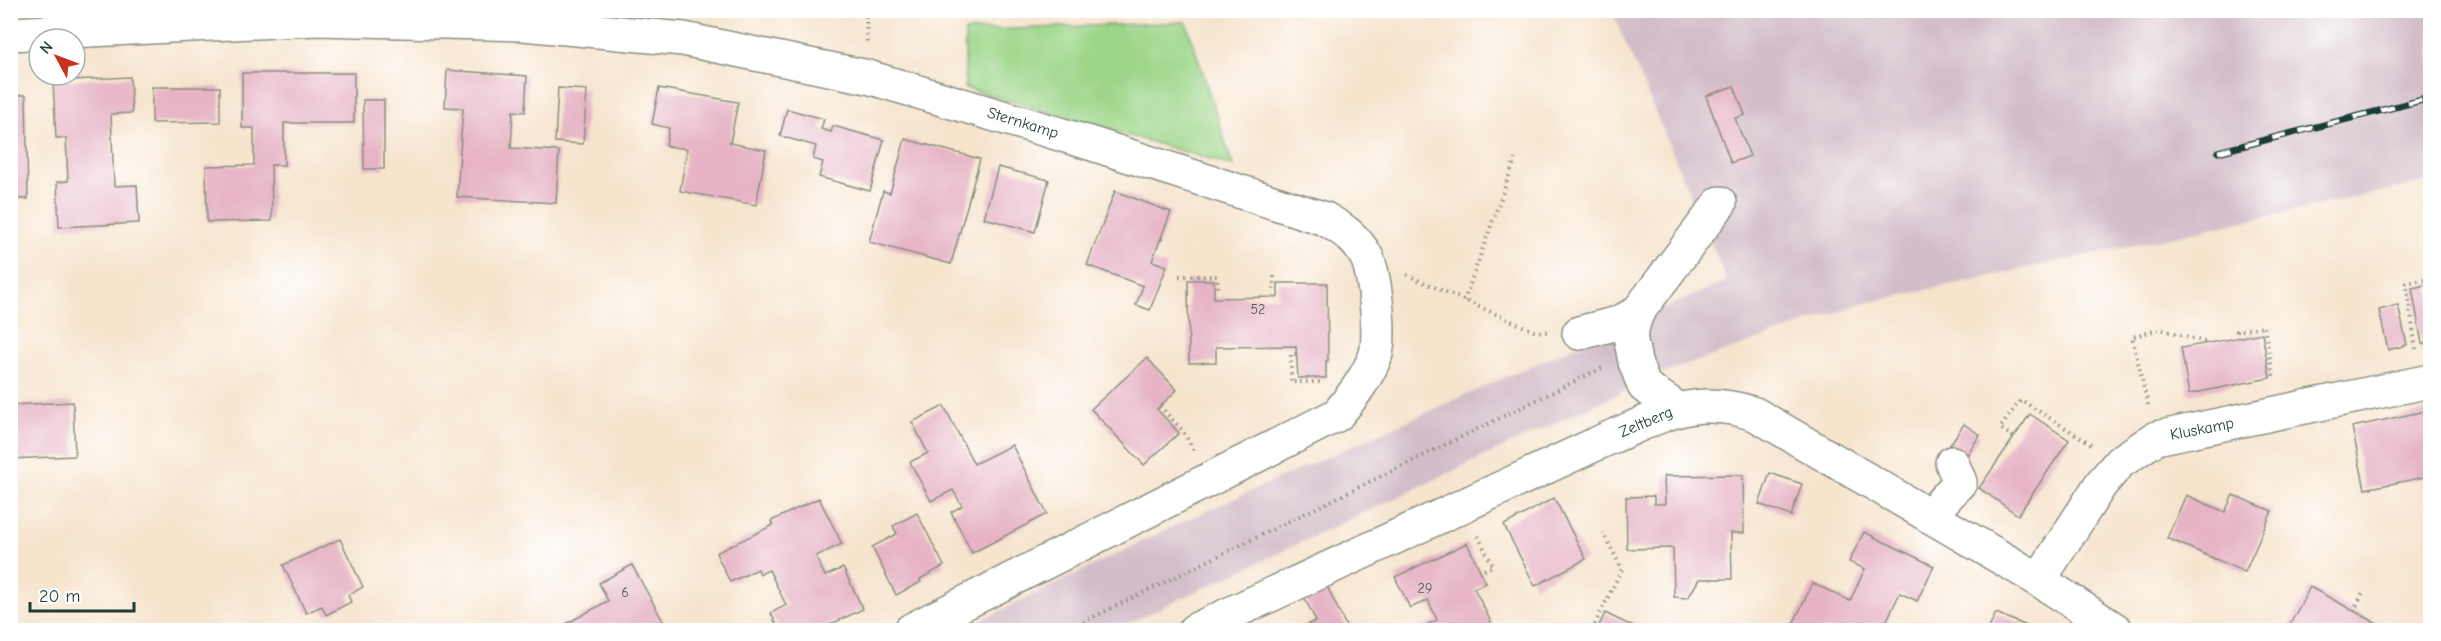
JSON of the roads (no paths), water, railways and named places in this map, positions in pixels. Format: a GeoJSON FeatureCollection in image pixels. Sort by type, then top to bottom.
{"type":"FeatureCollection","features":[{"type":"Feature","properties":{"kind":"street","name":"Sternkamp"},"geometry":{"type":"LineString","coordinates":[[10,34],[316,19],[523,24],[684,39],[868,77],[1097,145],[1325,219],[1349,233],[1368,258],[1379,317],[1376,355],[1360,387],[1337,415],[911,630]]}},
{"type":"Feature","properties":{"kind":"street"},"geometry":{"type":"LineString","coordinates":[[1677,409],[1644,386],[1635,362],[1630,335],[1637,314],[1720,203]]}},
{"type":"Feature","properties":{"kind":"street"},"geometry":{"type":"LineString","coordinates":[[1579,333],[1610,326],[1637,314]]}},
{"type":"Feature","properties":{"kind":"street","name":"Kluskamp"},"geometry":{"type":"LineString","coordinates":[[2039,580],[2101,484],[2120,462],[2156,438],[2426,382]]}},
{"type":"Feature","properties":{"kind":"street","name":"Zeltberg"},"geometry":{"type":"LineString","coordinates":[[1195,630],[1464,507],[1564,458],[1677,409],[1710,405],[1735,407],[1755,414],[2039,580],[2115,630]]}},
{"type":"Feature","properties":{"kind":"street"},"geometry":{"type":"LineString","coordinates":[[1929,516],[1960,482],[1952,463]]}},
{"type":"Feature","properties":{"kind":"railway"},"geometry":{"type":"LineString","coordinates":[[2218,152],[2430,98]]}}]}
